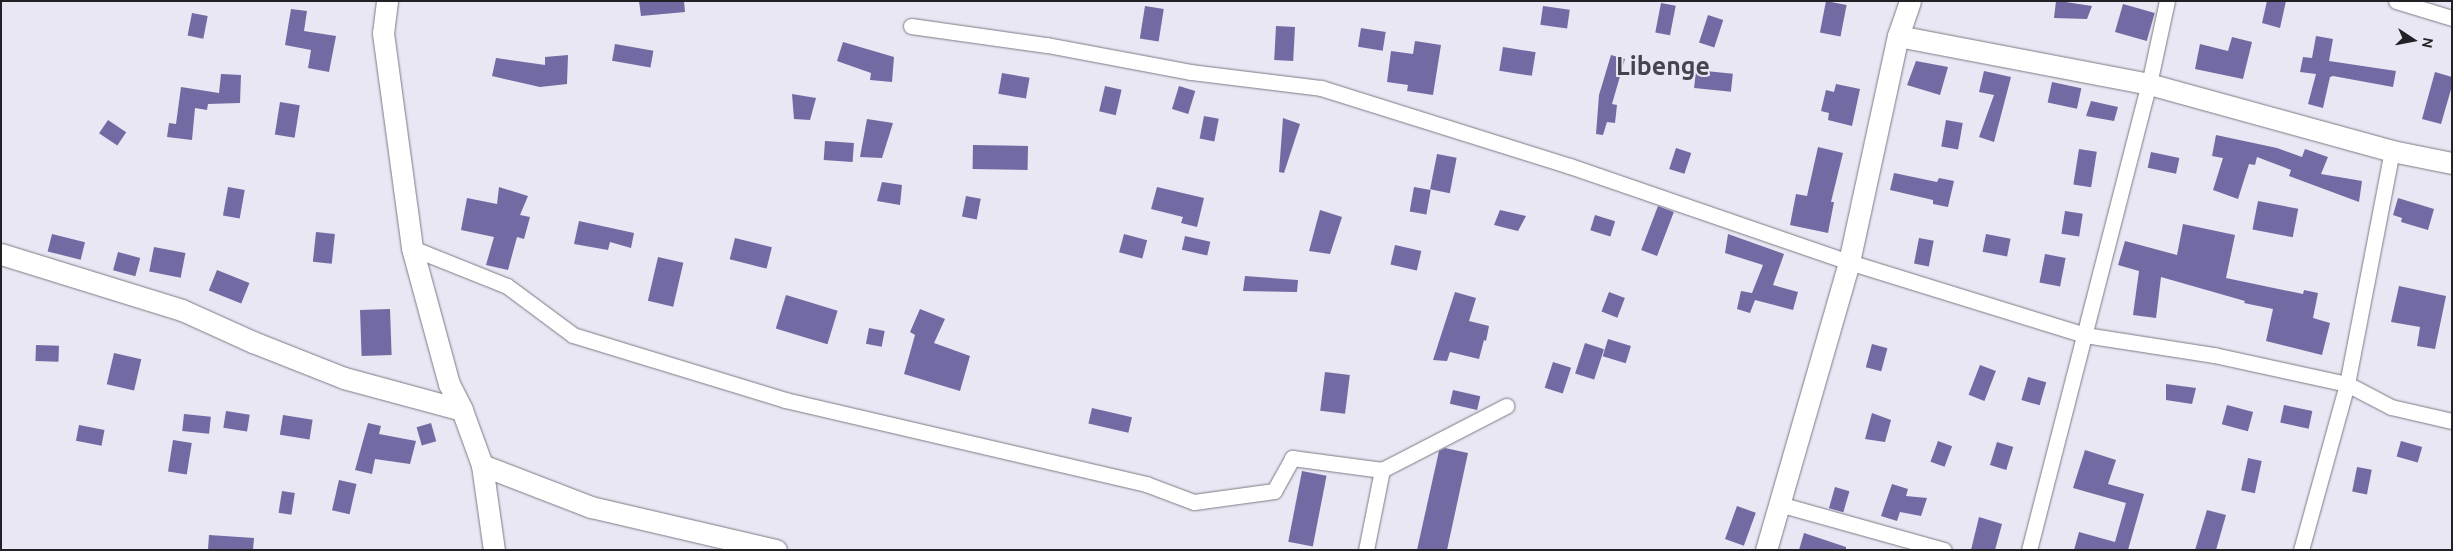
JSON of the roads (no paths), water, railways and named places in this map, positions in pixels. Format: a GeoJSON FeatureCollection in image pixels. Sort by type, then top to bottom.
{"type":"FeatureCollection","features":[{"type":"Feature","properties":{"kind":"street"},"geometry":{"type":"LineString","coordinates":[[387,1],[383,33],[412,248],[449,384],[462,410],[482,465],[494,550]]}},
{"type":"Feature","properties":{"kind":"street"},"geometry":{"type":"LineString","coordinates":[[1766,550],[1849,262],[1898,36],[1910,1]]}},
{"type":"Feature","properties":{"kind":"street"},"geometry":{"type":"LineString","coordinates":[[2029,550],[2149,84],[2167,1]]}},
{"type":"Feature","properties":{"kind":"street"},"geometry":{"type":"LineString","coordinates":[[2396,1],[2422,4],[2452,18]]}},
{"type":"Feature","properties":{"kind":"street"},"geometry":{"type":"LineString","coordinates":[[911,26],[1048,45],[1191,72],[1321,88],[1570,166],[1849,262],[2085,335],[2214,355],[2347,384],[2391,408],[2452,422]]}},
{"type":"Feature","properties":{"kind":"street"},"geometry":{"type":"LineString","coordinates":[[1898,36],[2149,84],[2392,150],[2452,163]]}},
{"type":"Feature","properties":{"kind":"street"},"geometry":{"type":"LineString","coordinates":[[2301,550],[2347,384],[2392,150]]}},
{"type":"Feature","properties":{"kind":"street"},"geometry":{"type":"LineString","coordinates":[[412,248],[508,286],[573,335],[785,400],[1146,484],[1194,502],[1274,491],[1292,458],[1382,470],[1506,406]]}},
{"type":"Feature","properties":{"kind":"street"},"geometry":{"type":"LineString","coordinates":[[1,254],[182,310],[344,378],[462,410]]}},
{"type":"Feature","properties":{"kind":"street"},"geometry":{"type":"LineString","coordinates":[[482,465],[591,507],[776,550]]}},
{"type":"Feature","properties":{"kind":"street"},"geometry":{"type":"LineString","coordinates":[[1366,550],[1382,470]]}},
{"type":"Feature","properties":{"kind":"street"},"geometry":{"type":"LineString","coordinates":[[1779,504],[1944,550]]}},
{"type":"Feature","properties":{"kind":"district","name":"Libenge"},"geometry":{"type":"Point","coordinates":[1663,66]}}]}
